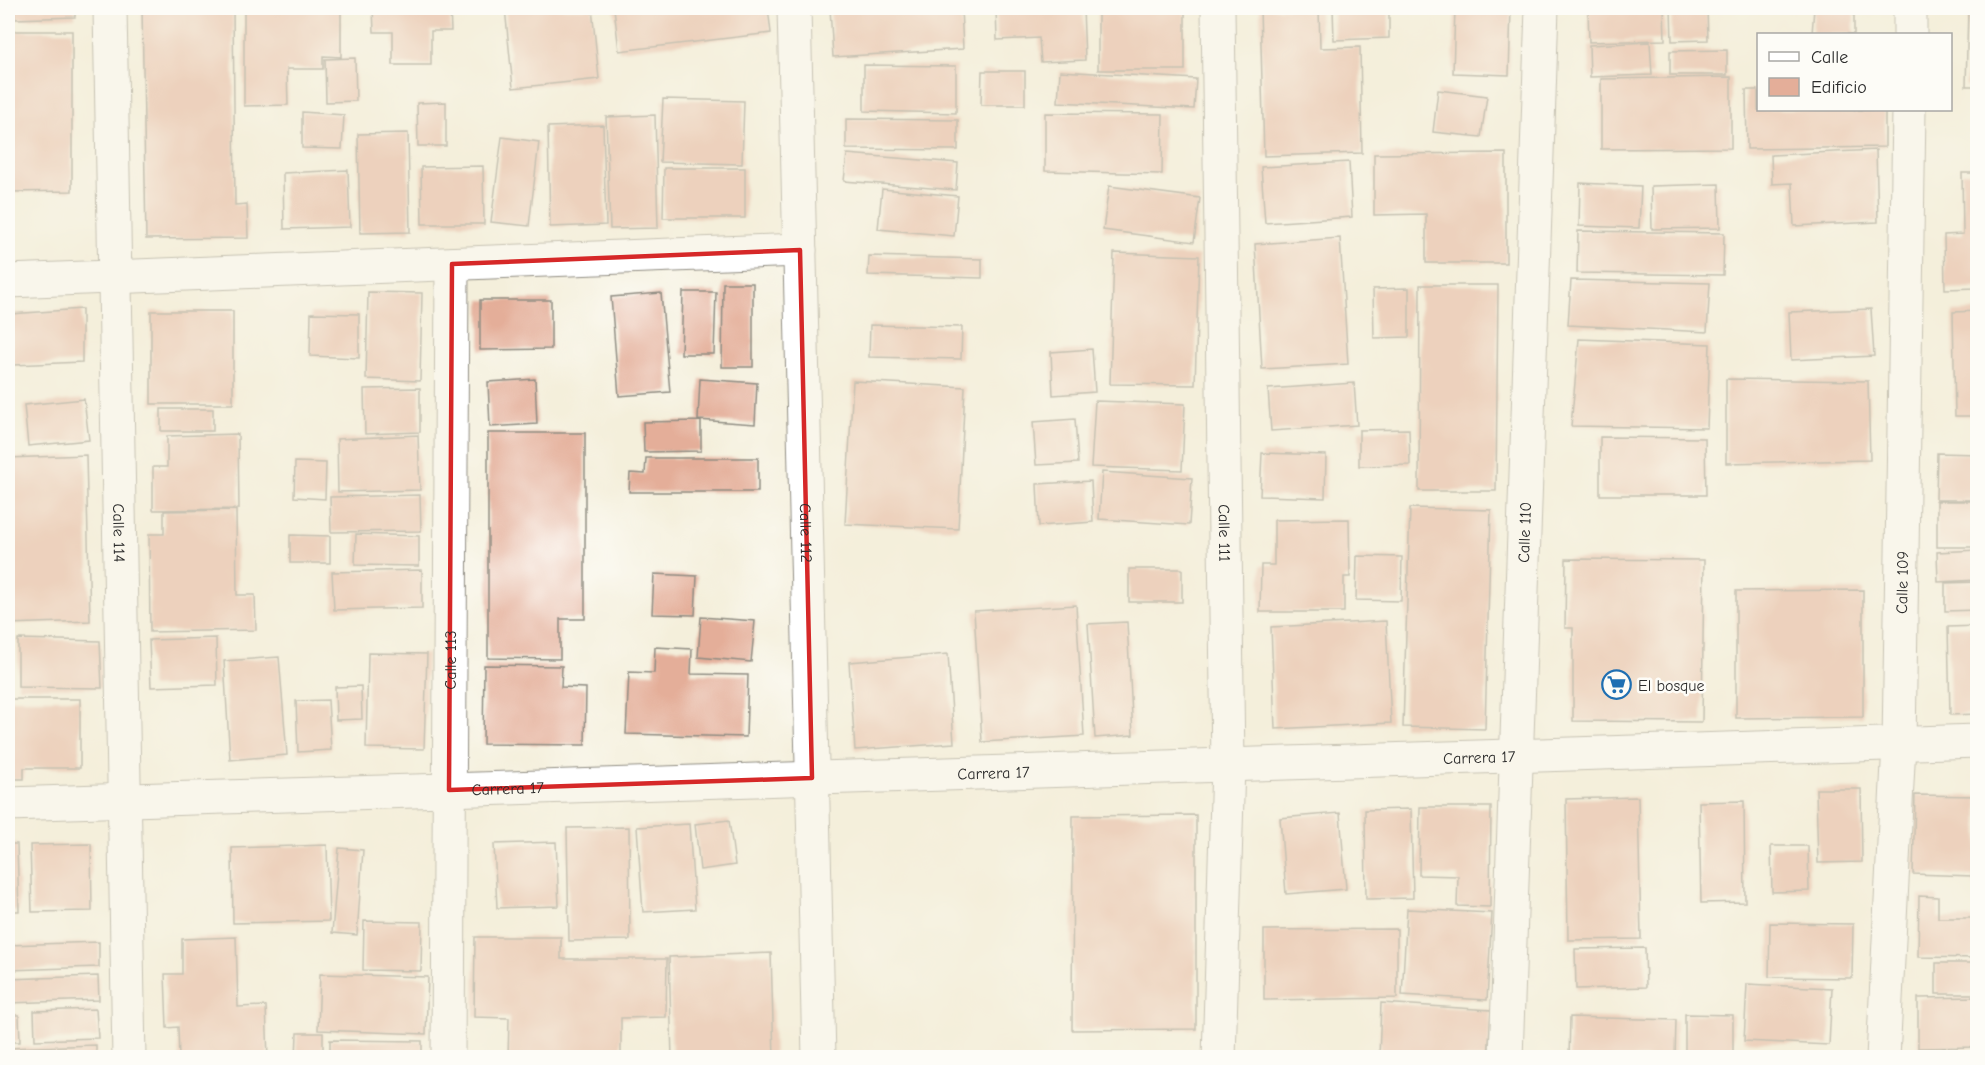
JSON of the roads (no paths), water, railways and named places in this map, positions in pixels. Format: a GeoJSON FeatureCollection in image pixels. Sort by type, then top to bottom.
{"type":"FeatureCollection","features":[{"type":"Feature","properties":{"kind":"street","name":"Calle 114"},"geometry":{"type":"LineString","coordinates":[[110,8],[129,1058]]}},
{"type":"Feature","properties":{"kind":"street","name":"Calle 112"},"geometry":{"type":"LineString","coordinates":[[794,8],[819,1058]]}},
{"type":"Feature","properties":{"kind":"street","name":"Calle 111"},"geometry":{"type":"LineString","coordinates":[[1218,8],[1228,765],[1219,1058]]}},
{"type":"Feature","properties":{"kind":"street","name":"Calle 110"},"geometry":{"type":"LineString","coordinates":[[1506,1058],[1542,8]]}},
{"type":"Feature","properties":{"kind":"street"},"geometry":{"type":"LineString","coordinates":[[1910,8],[1910,33]]}},
{"type":"Feature","properties":{"kind":"street","name":"Calle 109"},"geometry":{"type":"LineString","coordinates":[[1883,1058],[1899,744],[1909,111]]}},
{"type":"Feature","properties":{"kind":"street"},"geometry":{"type":"LineString","coordinates":[[8,281],[800,250]]}},
{"type":"Feature","properties":{"kind":"street","name":"Calle 113"},"geometry":{"type":"LineString","coordinates":[[448,1058],[452,264]]}},
{"type":"Feature","properties":{"kind":"street","name":"Carrera 17"},"geometry":{"type":"LineString","coordinates":[[8,804],[1977,741]]}},
{"type":"Feature","properties":{"kind":"place","name":"El bosque"},"geometry":{"type":"Point","coordinates":[1617,685]}}]}
